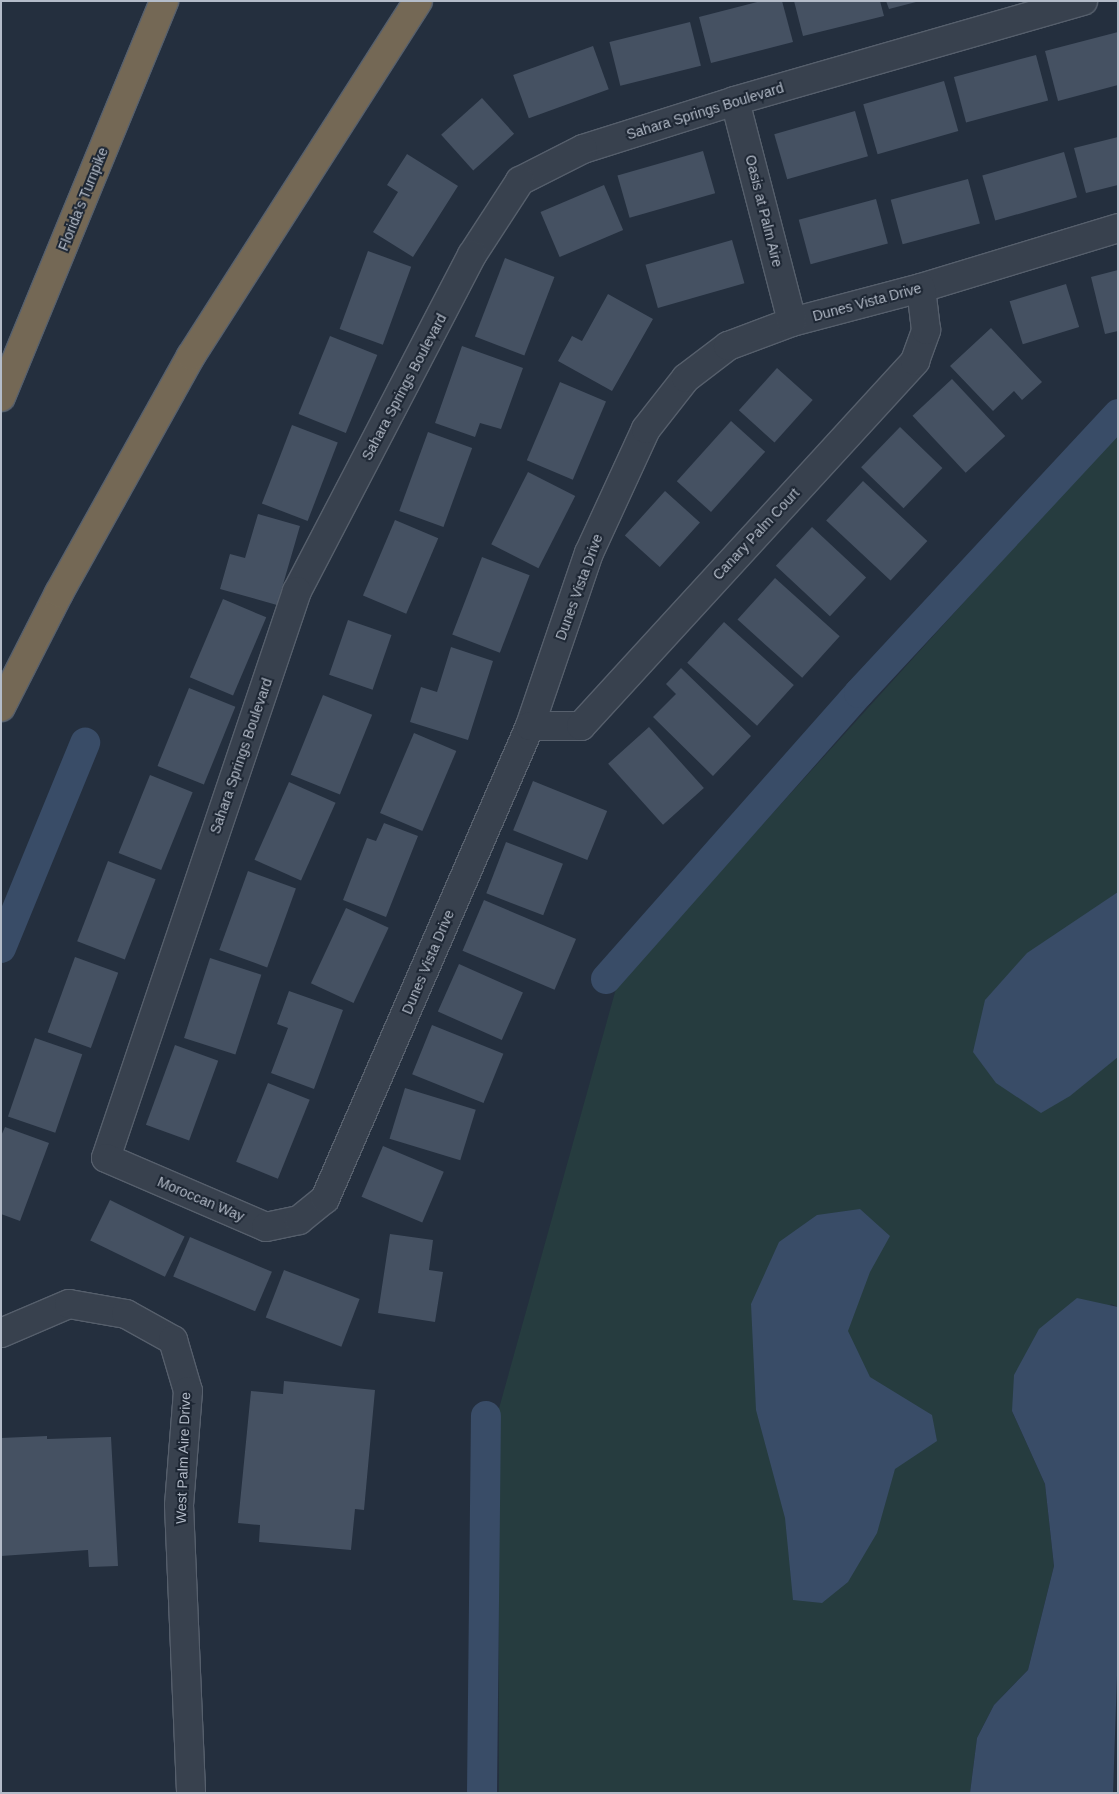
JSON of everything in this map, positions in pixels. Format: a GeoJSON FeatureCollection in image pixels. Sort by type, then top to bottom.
{"type":"FeatureCollection","features":[{"type":"Feature","properties":{"kind":"highway","name":"Florida's Turnpike"},"geometry":{"type":"LineString","coordinates":[[1,397],[164,1]]}},
{"type":"Feature","properties":{"kind":"highway"},"geometry":{"type":"LineString","coordinates":[[1,707],[59,593],[190,356],[418,1]]}},
{"type":"Feature","properties":{"kind":"street","name":"Sahara Springs Boulevard"},"geometry":{"type":"LineString","coordinates":[[106,1158],[297,592],[472,255],[520,181],[583,149],[735,101],[1083,1]]}},
{"type":"Feature","properties":{"kind":"street","name":"Oasis at Palm Aire"},"geometry":{"type":"LineString","coordinates":[[735,101],[792,322]]}},
{"type":"Feature","properties":{"kind":"street","name":"Dunes Vista Drive"},"geometry":{"type":"LineString","coordinates":[[299,1220],[325,1199],[530,726],[589,553],[646,429],[686,378],[728,346],[792,322],[921,288],[1118,228]]}},
{"type":"Feature","properties":{"kind":"street","name":"Canary Palm Court"},"geometry":{"type":"LineString","coordinates":[[530,726],[581,726],[915,362],[926,330],[921,288]]}},
{"type":"Feature","properties":{"kind":"street","name":"Moroccan Way"},"geometry":{"type":"LineString","coordinates":[[106,1158],[266,1227],[299,1220]]}},
{"type":"Feature","properties":{"kind":"street","name":"West Palm Aire Drive"},"geometry":{"type":"LineString","coordinates":[[1,1333],[69,1304],[126,1314],[173,1340],[188,1391],[179,1505],[191,1793]]}},
{"type":"Feature","properties":{"kind":"green space"},"geometry":{"type":"Polygon","coordinates":[[[1118,432],[1118,1307],[1111,1304],[1012,1411],[1045,1484],[1054,1566],[1028,1670],[994,1705],[977,1738],[970,1793],[499,1793],[498,1412],[617,985],[1118,432]]]}},
{"type":"Feature","properties":{"kind":"water"},"geometry":{"type":"Polygon","coordinates":[[[1118,892],[1118,1057],[1070,1096],[1041,1113],[996,1083],[973,1052],[985,1000],[1027,953],[1118,892]]]}},
{"type":"Feature","properties":{"kind":"water"},"geometry":{"type":"Polygon","coordinates":[[[860,1209],[890,1236],[870,1272],[848,1331],[870,1377],[932,1415],[937,1441],[895,1469],[877,1533],[848,1582],[822,1603],[793,1600],[785,1518],[756,1410],[751,1304],[779,1242],[817,1215],[860,1209]]]}},
{"type":"Feature","properties":{"kind":"water"},"geometry":{"type":"Polygon","coordinates":[[[1077,1298],[1118,1307],[1118,1646],[1113,1793],[970,1793],[977,1738],[994,1705],[1028,1670],[1054,1566],[1045,1484],[1012,1411],[1014,1375],[1039,1329],[1077,1298]]]}},
{"type":"Feature","properties":{"kind":"building"},"geometry":{"type":"Polygon","coordinates":[[[761,1],[782,1],[793,42],[711,63],[699,17],[761,1]]]}},
{"type":"Feature","properties":{"kind":"building"},"geometry":{"type":"Polygon","coordinates":[[[794,1],[880,1],[884,16],[803,36],[794,1]]]}},
{"type":"Feature","properties":{"kind":"building"},"geometry":{"type":"Polygon","coordinates":[[[886,1],[916,1],[916,2],[889,9],[886,1]]]}},
{"type":"Feature","properties":{"kind":"building"},"geometry":{"type":"Polygon","coordinates":[[[690,22],[701,66],[620,86],[609,42],[690,22]]]}},
{"type":"Feature","properties":{"kind":"building"},"geometry":{"type":"Polygon","coordinates":[[[1118,32],[1118,85],[1058,101],[1045,51],[1118,32]]]}},
{"type":"Feature","properties":{"kind":"building"},"geometry":{"type":"Polygon","coordinates":[[[593,46],[609,89],[529,118],[513,75],[593,46]]]}},
{"type":"Feature","properties":{"kind":"building"},"geometry":{"type":"Polygon","coordinates":[[[1036,55],[1048,100],[966,122],[954,77],[1036,55]]]}},
{"type":"Feature","properties":{"kind":"building"},"geometry":{"type":"Polygon","coordinates":[[[944,81],[958,131],[878,154],[863,104],[944,81]]]}},
{"type":"Feature","properties":{"kind":"building"},"geometry":{"type":"Polygon","coordinates":[[[482,98],[514,134],[473,170],[441,135],[482,98]]]}},
{"type":"Feature","properties":{"kind":"building"},"geometry":{"type":"Polygon","coordinates":[[[855,111],[868,156],[787,179],[774,134],[855,111]]]}},
{"type":"Feature","properties":{"kind":"building"},"geometry":{"type":"Polygon","coordinates":[[[1118,137],[1118,185],[1086,193],[1074,148],[1118,137]]]}},
{"type":"Feature","properties":{"kind":"building"},"geometry":{"type":"Polygon","coordinates":[[[703,151],[715,193],[630,218],[617,176],[703,151]]]}},
{"type":"Feature","properties":{"kind":"building"},"geometry":{"type":"Polygon","coordinates":[[[1064,152],[1077,197],[995,221],[982,175],[1064,152]]]}},
{"type":"Feature","properties":{"kind":"building"},"geometry":{"type":"Polygon","coordinates":[[[407,154],[458,186],[413,257],[373,232],[398,192],[387,185],[407,154]]]}},
{"type":"Feature","properties":{"kind":"building"},"geometry":{"type":"Polygon","coordinates":[[[968,179],[980,223],[903,244],[891,200],[968,179]]]}},
{"type":"Feature","properties":{"kind":"building"},"geometry":{"type":"Polygon","coordinates":[[[604,185],[623,230],[560,257],[540,212],[604,185]]]}},
{"type":"Feature","properties":{"kind":"building"},"geometry":{"type":"Polygon","coordinates":[[[876,199],[888,243],[811,264],[799,220],[876,199]]]}},
{"type":"Feature","properties":{"kind":"building"},"geometry":{"type":"Polygon","coordinates":[[[732,240],[744,283],[658,308],[645,265],[732,240]]]}},
{"type":"Feature","properties":{"kind":"building"},"geometry":{"type":"Polygon","coordinates":[[[368,251],[411,267],[383,345],[340,329],[368,251]]]}},
{"type":"Feature","properties":{"kind":"building"},"geometry":{"type":"Polygon","coordinates":[[[505,258],[554,277],[524,355],[475,336],[505,258]]]}},
{"type":"Feature","properties":{"kind":"building"},"geometry":{"type":"Polygon","coordinates":[[[1118,270],[1118,331],[1105,334],[1091,277],[1118,270]]]}},
{"type":"Feature","properties":{"kind":"building"},"geometry":{"type":"Polygon","coordinates":[[[1066,284],[1079,327],[1023,344],[1010,301],[1066,284]]]}},
{"type":"Feature","properties":{"kind":"building"},"geometry":{"type":"Polygon","coordinates":[[[608,294],[653,319],[612,391],[558,361],[572,336],[582,341],[608,294]]]}},
{"type":"Feature","properties":{"kind":"building"},"geometry":{"type":"Polygon","coordinates":[[[991,328],[1042,382],[1022,400],[1014,391],[993,411],[950,366],[991,328]]]}},
{"type":"Feature","properties":{"kind":"building"},"geometry":{"type":"Polygon","coordinates":[[[330,336],[377,355],[346,433],[299,414],[330,336]]]}},
{"type":"Feature","properties":{"kind":"building"},"geometry":{"type":"Polygon","coordinates":[[[462,346],[523,368],[501,429],[480,423],[475,437],[435,423],[462,346]]]}},
{"type":"Feature","properties":{"kind":"building"},"geometry":{"type":"Polygon","coordinates":[[[777,368],[813,400],[775,442],[739,410],[777,368]]]}},
{"type":"Feature","properties":{"kind":"building"},"geometry":{"type":"Polygon","coordinates":[[[952,379],[1005,436],[966,473],[913,416],[952,379]]]}},
{"type":"Feature","properties":{"kind":"building"},"geometry":{"type":"Polygon","coordinates":[[[560,382],[606,402],[573,480],[527,460],[560,382]]]}},
{"type":"Feature","properties":{"kind":"building"},"geometry":{"type":"Polygon","coordinates":[[[731,421],[765,452],[711,512],[677,481],[731,421]]]}},
{"type":"Feature","properties":{"kind":"building"},"geometry":{"type":"Polygon","coordinates":[[[292,425],[338,443],[308,521],[262,503],[292,425]]]}},
{"type":"Feature","properties":{"kind":"building"},"geometry":{"type":"Polygon","coordinates":[[[900,427],[942,468],[904,508],[861,467],[900,427]]]}},
{"type":"Feature","properties":{"kind":"building"},"geometry":{"type":"Polygon","coordinates":[[[428,432],[472,448],[443,527],[399,511],[428,432]]]}},
{"type":"Feature","properties":{"kind":"building"},"geometry":{"type":"Polygon","coordinates":[[[528,472],[575,496],[538,568],[491,544],[528,472]]]}},
{"type":"Feature","properties":{"kind":"building"},"geometry":{"type":"Polygon","coordinates":[[[863,481],[927,541],[891,581],[826,520],[863,481]]]}},
{"type":"Feature","properties":{"kind":"building"},"geometry":{"type":"Polygon","coordinates":[[[665,491],[700,522],[660,567],[625,536],[665,491]]]}},
{"type":"Feature","properties":{"kind":"building"},"geometry":{"type":"Polygon","coordinates":[[[258,514],[300,526],[277,605],[220,589],[230,554],[245,558],[258,514]]]}},
{"type":"Feature","properties":{"kind":"building"},"geometry":{"type":"Polygon","coordinates":[[[395,520],[438,538],[406,614],[363,595],[395,520]]]}},
{"type":"Feature","properties":{"kind":"building"},"geometry":{"type":"Polygon","coordinates":[[[812,527],[866,577],[830,616],[776,566],[812,527]]]}},
{"type":"Feature","properties":{"kind":"building"},"geometry":{"type":"Polygon","coordinates":[[[482,557],[530,575],[500,653],[452,634],[482,557]]]}},
{"type":"Feature","properties":{"kind":"building"},"geometry":{"type":"Polygon","coordinates":[[[775,578],[840,636],[802,678],[738,620],[775,578]]]}},
{"type":"Feature","properties":{"kind":"building"},"geometry":{"type":"Polygon","coordinates":[[[223,599],[266,617],[233,696],[190,677],[223,599]]]}},
{"type":"Feature","properties":{"kind":"building"},"geometry":{"type":"Polygon","coordinates":[[[348,620],[391,635],[373,690],[329,675],[348,620]]]}},
{"type":"Feature","properties":{"kind":"building"},"geometry":{"type":"Polygon","coordinates":[[[724,622],[794,685],[757,726],[687,663],[724,622]]]}},
{"type":"Feature","properties":{"kind":"building"},"geometry":{"type":"Polygon","coordinates":[[[451,647],[493,661],[468,740],[410,722],[421,687],[437,692],[451,647]]]}},
{"type":"Feature","properties":{"kind":"building"},"geometry":{"type":"Polygon","coordinates":[[[681,668],[751,736],[713,776],[653,717],[676,694],[666,684],[681,668]]]}},
{"type":"Feature","properties":{"kind":"building"},"geometry":{"type":"Polygon","coordinates":[[[189,688],[235,707],[204,785],[158,766],[189,688]]]}},
{"type":"Feature","properties":{"kind":"building"},"geometry":{"type":"Polygon","coordinates":[[[323,695],[372,715],[340,795],[291,775],[323,695]]]}},
{"type":"Feature","properties":{"kind":"building"},"geometry":{"type":"Polygon","coordinates":[[[649,727],[704,788],[663,825],[608,764],[649,727]]]}},
{"type":"Feature","properties":{"kind":"building"},"geometry":{"type":"Polygon","coordinates":[[[414,733],[456,751],[422,831],[380,813],[414,733]]]}},
{"type":"Feature","properties":{"kind":"building"},"geometry":{"type":"Polygon","coordinates":[[[150,775],[193,792],[161,870],[119,853],[150,775]]]}},
{"type":"Feature","properties":{"kind":"building"},"geometry":{"type":"Polygon","coordinates":[[[533,781],[607,811],[587,860],[513,830],[533,781]]]}},
{"type":"Feature","properties":{"kind":"building"},"geometry":{"type":"Polygon","coordinates":[[[289,782],[336,803],[301,880],[254,860],[289,782]]]}},
{"type":"Feature","properties":{"kind":"building"},"geometry":{"type":"Polygon","coordinates":[[[384,823],[418,836],[386,917],[343,900],[367,838],[376,841],[384,823]]]}},
{"type":"Feature","properties":{"kind":"building"},"geometry":{"type":"Polygon","coordinates":[[[506,842],[563,864],[543,915],[486,893],[506,842]]]}},
{"type":"Feature","properties":{"kind":"building"},"geometry":{"type":"Polygon","coordinates":[[[108,861],[156,879],[125,960],[77,941],[108,861]]]}},
{"type":"Feature","properties":{"kind":"building"},"geometry":{"type":"Polygon","coordinates":[[[248,871],[296,888],[267,967],[219,950],[248,871]]]}},
{"type":"Feature","properties":{"kind":"building"},"geometry":{"type":"Polygon","coordinates":[[[484,900],[576,939],[555,990],[463,951],[484,900]]]}},
{"type":"Feature","properties":{"kind":"building"},"geometry":{"type":"Polygon","coordinates":[[[346,908],[389,928],[354,1003],[311,983],[346,908]]]}},
{"type":"Feature","properties":{"kind":"building"},"geometry":{"type":"Polygon","coordinates":[[[75,957],[118,973],[91,1048],[48,1032],[75,957]]]}},
{"type":"Feature","properties":{"kind":"building"},"geometry":{"type":"Polygon","coordinates":[[[210,958],[261,975],[235,1055],[184,1038],[210,958]]]}},
{"type":"Feature","properties":{"kind":"building"},"geometry":{"type":"Polygon","coordinates":[[[459,964],[523,992],[502,1040],[438,1012],[459,964]]]}},
{"type":"Feature","properties":{"kind":"building"},"geometry":{"type":"Polygon","coordinates":[[[289,991],[343,1010],[314,1089],[271,1073],[288,1028],[277,1024],[289,991]]]}},
{"type":"Feature","properties":{"kind":"building"},"geometry":{"type":"Polygon","coordinates":[[[432,1025],[503,1054],[484,1103],[412,1074],[432,1025]]]}},
{"type":"Feature","properties":{"kind":"building"},"geometry":{"type":"Polygon","coordinates":[[[35,1038],[82,1054],[55,1133],[8,1116],[35,1038]]]}},
{"type":"Feature","properties":{"kind":"building"},"geometry":{"type":"Polygon","coordinates":[[[175,1045],[218,1061],[189,1141],[146,1125],[175,1045]]]}},
{"type":"Feature","properties":{"kind":"building"},"geometry":{"type":"Polygon","coordinates":[[[268,1083],[310,1100],[278,1179],[236,1162],[268,1083]]]}},
{"type":"Feature","properties":{"kind":"building"},"geometry":{"type":"Polygon","coordinates":[[[405,1088],[476,1110],[460,1160],[390,1139],[405,1088]]]}},
{"type":"Feature","properties":{"kind":"building"},"geometry":{"type":"Polygon","coordinates":[[[5,1127],[49,1143],[20,1221],[1,1214],[1,1136],[5,1127]]]}},
{"type":"Feature","properties":{"kind":"building"},"geometry":{"type":"Polygon","coordinates":[[[383,1146],[444,1172],[422,1222],[362,1197],[383,1146]]]}},
{"type":"Feature","properties":{"kind":"building"},"geometry":{"type":"Polygon","coordinates":[[[110,1200],[185,1236],[165,1277],[90,1240],[110,1200]]]}},
{"type":"Feature","properties":{"kind":"building"},"geometry":{"type":"Polygon","coordinates":[[[390,1234],[433,1240],[429,1270],[443,1272],[435,1322],[378,1313],[390,1234]]]}},
{"type":"Feature","properties":{"kind":"building"},"geometry":{"type":"Polygon","coordinates":[[[190,1237],[272,1272],[255,1311],[173,1277],[190,1237]]]}},
{"type":"Feature","properties":{"kind":"building"},"geometry":{"type":"Polygon","coordinates":[[[284,1270],[360,1299],[341,1347],[266,1318],[284,1270]]]}},
{"type":"Feature","properties":{"kind":"building"},"geometry":{"type":"Polygon","coordinates":[[[284,1381],[375,1390],[364,1510],[355,1509],[351,1550],[259,1542],[260,1525],[238,1523],[251,1391],[283,1394],[284,1381]]]}},
{"type":"Feature","properties":{"kind":"building"},"geometry":{"type":"Polygon","coordinates":[[[47,1436],[47,1439],[111,1437],[118,1566],[89,1567],[88,1550],[1,1556],[1,1438],[47,1436]]]}},
{"type":"Feature","properties":{"kind":"waterway"},"geometry":{"type":"LineString","coordinates":[[606,979],[859,693],[1118,414]]}},
{"type":"Feature","properties":{"kind":"waterway"},"geometry":{"type":"LineString","coordinates":[[1,948],[85,743]]}},
{"type":"Feature","properties":{"kind":"waterway"},"geometry":{"type":"LineString","coordinates":[[482,1793],[486,1416]]}}]}
